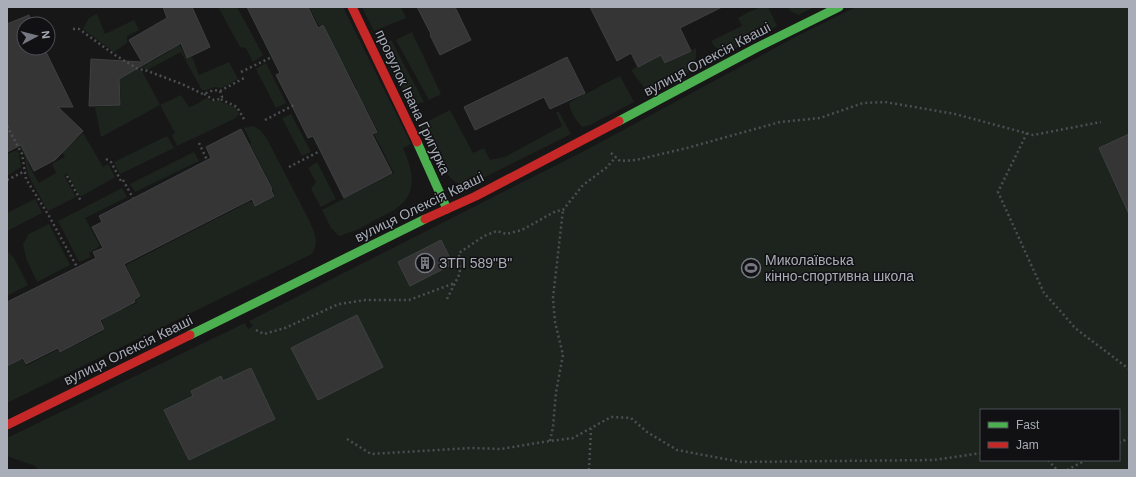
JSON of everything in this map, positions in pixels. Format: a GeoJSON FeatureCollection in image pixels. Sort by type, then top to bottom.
{"type":"FeatureCollection","features":[{"type":"Feature","properties":{"kind":"street","name":"провулок Івана Григурка"},"geometry":{"type":"LineString","coordinates":[[352,7],[408,120],[447,209]]}},
{"type":"Feature","properties":{"kind":"street","name":"вулиця Олексія Кваші"},"geometry":{"type":"LineString","coordinates":[[7,424],[476,196],[756,48],[839,7]]}},
{"type":"Feature","properties":{"kind":"path"},"geometry":{"type":"LineString","coordinates":[[73,28],[79,29],[115,55],[138,69],[145,70],[182,84],[214,100],[220,99],[237,107],[245,121]]}},
{"type":"Feature","properties":{"kind":"path"},"geometry":{"type":"LineString","coordinates":[[241,72],[272,56]]}},
{"type":"Feature","properties":{"kind":"path"},"geometry":{"type":"LineString","coordinates":[[203,94],[214,90],[220,90],[244,78]]}},
{"type":"Feature","properties":{"kind":"path"},"geometry":{"type":"LineString","coordinates":[[220,90],[222,97],[220,99]]}},
{"type":"Feature","properties":{"kind":"path"},"geometry":{"type":"LineString","coordinates":[[609,152],[620,161],[636,160],[687,148],[780,122],[820,118],[863,103],[885,102],[955,114],[1033,136],[1101,122]]}},
{"type":"Feature","properties":{"kind":"path"},"geometry":{"type":"LineString","coordinates":[[265,120],[296,104]]}},
{"type":"Feature","properties":{"kind":"path"},"geometry":{"type":"LineString","coordinates":[[7,126],[22,154],[26,179],[49,216],[77,267]]}},
{"type":"Feature","properties":{"kind":"path"},"geometry":{"type":"LineString","coordinates":[[1027,134],[998,192],[1044,293],[1075,328],[1129,369]]}},
{"type":"Feature","properties":{"kind":"path"},"geometry":{"type":"LineString","coordinates":[[199,143],[207,160]]}},
{"type":"Feature","properties":{"kind":"path"},"geometry":{"type":"LineString","coordinates":[[289,167],[320,151]]}},
{"type":"Feature","properties":{"kind":"path"},"geometry":{"type":"LineString","coordinates":[[550,441],[553,427],[556,392],[563,355],[555,322],[553,298],[563,210],[583,185],[606,168],[616,157]]}},
{"type":"Feature","properties":{"kind":"path"},"geometry":{"type":"LineString","coordinates":[[106,159],[111,162],[133,198]]}},
{"type":"Feature","properties":{"kind":"path"},"geometry":{"type":"LineString","coordinates":[[7,180],[25,171]]}},
{"type":"Feature","properties":{"kind":"path"},"geometry":{"type":"LineString","coordinates":[[67,176],[81,201]]}},
{"type":"Feature","properties":{"kind":"path"},"geometry":{"type":"LineString","coordinates":[[446,299],[460,273],[459,253],[472,243],[496,231],[506,234],[522,230],[556,211],[563,210]]}},
{"type":"Feature","properties":{"kind":"path"},"geometry":{"type":"LineString","coordinates":[[251,328],[264,334],[285,328],[339,304],[364,300],[409,300],[455,283]]}},
{"type":"Feature","properties":{"kind":"path"},"geometry":{"type":"LineString","coordinates":[[347,439],[372,454],[471,448],[501,449],[573,438],[611,417],[632,418],[648,432],[677,450],[741,462],[934,460],[980,453]]}},
{"type":"Feature","properties":{"kind":"path"},"geometry":{"type":"LineString","coordinates":[[589,470],[591,428]]}},
{"type":"Feature","properties":{"kind":"path"},"geometry":{"type":"LineString","coordinates":[[1120,442],[1129,438]]}},
{"type":"Feature","properties":{"kind":"path"},"geometry":{"type":"LineString","coordinates":[[1049,461],[1057,470]]}},
{"type":"Feature","properties":{"kind":"path"},"geometry":{"type":"LineString","coordinates":[[1067,470],[1084,461]]}},
{"type":"Feature","properties":{"kind":"shaded area"},"geometry":{"type":"Polygon","coordinates":[[[218,7],[237,7],[263,55],[253,62],[246,48],[240,47],[218,7]]]}},
{"type":"Feature","properties":{"kind":"shaded area"},"geometry":{"type":"Polygon","coordinates":[[[309,7],[343,7],[411,144],[403,148],[409,164],[412,179],[409,194],[405,201],[396,209],[355,230],[339,236],[331,228],[322,210],[394,173],[374,134],[378,131],[365,106],[361,107],[353,92],[357,89],[344,65],[340,66],[333,52],[336,50],[323,24],[319,26],[309,7]]]}},
{"type":"Feature","properties":{"kind":"shaded area"},"geometry":{"type":"Polygon","coordinates":[[[362,7],[401,7],[406,18],[374,31],[362,7]]]}},
{"type":"Feature","properties":{"kind":"shaded area"},"geometry":{"type":"Polygon","coordinates":[[[761,7],[768,7],[777,26],[725,54],[714,46],[711,41],[742,26],[738,18],[761,7]]]}},
{"type":"Feature","properties":{"kind":"shaded area"},"geometry":{"type":"Polygon","coordinates":[[[788,7],[814,7],[799,15],[790,11],[788,7]]]}},
{"type":"Feature","properties":{"kind":"shaded area","name":"Миколаївська кінно-спортивна школа"},"geometry":{"type":"Polygon","coordinates":[[[856,7],[1129,7],[1129,470],[39,470],[35,466],[7,456],[7,438],[245,323],[248,329],[253,326],[249,321],[588,149],[799,35],[856,7]]]}},
{"type":"Feature","properties":{"kind":"shaded area"},"geometry":{"type":"Polygon","coordinates":[[[97,14],[105,34],[134,20],[139,30],[127,36],[127,43],[114,52],[83,29],[89,18],[97,14]]]}},
{"type":"Feature","properties":{"kind":"shaded area"},"geometry":{"type":"Polygon","coordinates":[[[412,32],[441,94],[429,100],[396,40],[412,32]]]}},
{"type":"Feature","properties":{"kind":"shaded area"},"geometry":{"type":"Polygon","coordinates":[[[391,40],[424,102],[411,106],[381,45],[391,40]]]}},
{"type":"Feature","properties":{"kind":"shaded area"},"geometry":{"type":"Polygon","coordinates":[[[179,43],[186,59],[192,57],[199,75],[229,62],[238,79],[222,88],[215,87],[202,90],[181,52],[147,70],[142,67],[170,51],[169,46],[179,43]]]}},
{"type":"Feature","properties":{"kind":"shaded area"},"geometry":{"type":"Polygon","coordinates":[[[696,48],[696,57],[693,70],[646,95],[645,89],[631,70],[661,55],[666,64],[696,48]]]}},
{"type":"Feature","properties":{"kind":"shaded area"},"geometry":{"type":"Polygon","coordinates":[[[119,61],[142,71],[160,105],[101,137],[95,107],[121,105],[120,88],[111,89],[119,61]]]}},
{"type":"Feature","properties":{"kind":"shaded area"},"geometry":{"type":"Polygon","coordinates":[[[266,63],[286,103],[276,108],[256,69],[266,63]]]}},
{"type":"Feature","properties":{"kind":"shaded area"},"geometry":{"type":"Polygon","coordinates":[[[620,76],[634,102],[590,125],[582,127],[572,113],[569,103],[585,93],[586,94],[620,76]]]}},
{"type":"Feature","properties":{"kind":"shaded area"},"geometry":{"type":"Polygon","coordinates":[[[181,95],[189,107],[194,106],[207,98],[212,101],[219,101],[235,107],[239,114],[234,119],[177,146],[172,135],[175,133],[160,105],[181,95]]]}},
{"type":"Feature","properties":{"kind":"shaded area"},"geometry":{"type":"Polygon","coordinates":[[[450,110],[473,153],[484,148],[490,160],[505,157],[562,126],[556,112],[559,112],[571,134],[471,184],[462,184],[449,176],[443,168],[420,125],[450,110]]]}},
{"type":"Feature","properties":{"kind":"shaded area"},"geometry":{"type":"Polygon","coordinates":[[[291,114],[311,152],[302,156],[282,118],[291,114]]]}},
{"type":"Feature","properties":{"kind":"shaded area"},"geometry":{"type":"Polygon","coordinates":[[[253,126],[260,130],[267,139],[310,222],[315,234],[316,242],[312,254],[7,403],[7,367],[22,359],[26,366],[57,350],[60,353],[105,330],[101,318],[137,303],[136,300],[141,297],[126,265],[251,201],[255,206],[275,196],[244,128],[253,126]]]}},
{"type":"Feature","properties":{"kind":"shaded area"},"geometry":{"type":"Polygon","coordinates":[[[13,131],[29,154],[29,165],[39,183],[56,173],[52,164],[65,157],[54,138],[56,138],[67,148],[83,133],[103,167],[108,164],[115,177],[82,196],[79,195],[67,173],[64,176],[76,197],[48,211],[28,175],[24,155],[13,131]]]}},
{"type":"Feature","properties":{"kind":"shaded area"},"geometry":{"type":"Polygon","coordinates":[[[167,136],[174,148],[120,174],[114,162],[167,136]]]}},
{"type":"Feature","properties":{"kind":"shaded area"},"geometry":{"type":"Polygon","coordinates":[[[17,150],[21,167],[7,176],[7,154],[17,150]]]}},
{"type":"Feature","properties":{"kind":"shaded area"},"geometry":{"type":"Polygon","coordinates":[[[194,152],[199,161],[135,192],[130,184],[194,152]]]}},
{"type":"Feature","properties":{"kind":"shaded area"},"geometry":{"type":"Polygon","coordinates":[[[317,162],[336,199],[321,207],[311,189],[316,182],[308,168],[317,162]]]}},
{"type":"Feature","properties":{"kind":"shaded area"},"geometry":{"type":"Polygon","coordinates":[[[122,188],[127,197],[85,218],[100,246],[89,253],[91,257],[79,262],[58,221],[122,188]]]}},
{"type":"Feature","properties":{"kind":"shaded area"},"geometry":{"type":"Polygon","coordinates":[[[35,199],[42,213],[7,231],[7,213],[35,199]]]}},
{"type":"Feature","properties":{"kind":"shaded area"},"geometry":{"type":"Polygon","coordinates":[[[49,224],[70,265],[37,282],[26,258],[23,244],[29,234],[49,224]]]}},
{"type":"Feature","properties":{"kind":"shaded area"},"geometry":{"type":"Polygon","coordinates":[[[7,251],[14,258],[28,285],[7,296],[7,251]]]}},
{"type":"Feature","properties":{"kind":"building"},"geometry":{"type":"Polygon","coordinates":[[[163,7],[192,7],[210,47],[187,58],[181,43],[119,79],[120,105],[89,106],[91,59],[142,62],[129,40],[167,18],[163,7]]]}},
{"type":"Feature","properties":{"kind":"building"},"geometry":{"type":"Polygon","coordinates":[[[247,7],[308,7],[318,28],[323,25],[377,132],[372,134],[392,173],[344,198],[313,136],[308,138],[276,75],[280,73],[247,7]]]}},
{"type":"Feature","properties":{"kind":"building"},"geometry":{"type":"Polygon","coordinates":[[[417,7],[455,7],[471,40],[440,55],[417,7]]]}},
{"type":"Feature","properties":{"kind":"building"},"geometry":{"type":"Polygon","coordinates":[[[590,7],[722,7],[680,28],[691,51],[665,63],[661,55],[638,67],[631,53],[617,61],[590,7]]]}},
{"type":"Feature","properties":{"kind":"building"},"geometry":{"type":"Polygon","coordinates":[[[16,20],[16,56],[48,56],[73,107],[58,107],[83,131],[55,160],[34,171],[21,145],[7,152],[7,24],[16,20]]]}},
{"type":"Feature","properties":{"kind":"building"},"geometry":{"type":"Polygon","coordinates":[[[567,57],[585,93],[550,109],[544,97],[475,130],[464,107],[567,57]]]}},
{"type":"Feature","properties":{"kind":"building"},"geometry":{"type":"Polygon","coordinates":[[[241,129],[272,189],[271,190],[274,196],[255,206],[252,199],[124,264],[140,296],[134,300],[135,302],[100,320],[104,329],[60,352],[58,348],[26,364],[23,358],[7,366],[7,302],[96,258],[93,252],[103,248],[92,227],[102,222],[99,216],[211,158],[206,147],[241,129]]]}},
{"type":"Feature","properties":{"kind":"building"},"geometry":{"type":"Polygon","coordinates":[[[1129,134],[1129,214],[1099,148],[1129,134]]]}},
{"type":"Feature","properties":{"kind":"building","name":"ЗТП 589\"В\""},"geometry":{"type":"Polygon","coordinates":[[[441,240],[453,264],[410,286],[398,262],[441,240]]]}},
{"type":"Feature","properties":{"kind":"building"},"geometry":{"type":"Polygon","coordinates":[[[357,315],[383,367],[318,400],[291,348],[357,315]]]}},
{"type":"Feature","properties":{"kind":"building"},"geometry":{"type":"Polygon","coordinates":[[[251,368],[275,419],[189,460],[164,410],[193,396],[191,391],[221,376],[223,381],[251,368]]]}},
{"type":"Feature","properties":{"kind":"traffic: fast"},"geometry":{"type":"LineString","coordinates":[[619,121],[756,48],[839,7]]}},
{"type":"Feature","properties":{"kind":"traffic: fast"},"geometry":{"type":"LineString","coordinates":[[417,142],[447,209]]}},
{"type":"Feature","properties":{"kind":"traffic: fast"},"geometry":{"type":"LineString","coordinates":[[190,335],[425,219]]}},
{"type":"Feature","properties":{"kind":"traffic: jam"},"geometry":{"type":"LineString","coordinates":[[352,7],[417,142]]}},
{"type":"Feature","properties":{"kind":"traffic: jam"},"geometry":{"type":"LineString","coordinates":[[425,219],[476,196],[619,121]]}},
{"type":"Feature","properties":{"kind":"traffic: jam"},"geometry":{"type":"LineString","coordinates":[[7,425],[190,335]]}},
{"type":"Feature","properties":{"kind":"place","name":"ЗТП 589\"В\""},"geometry":{"type":"Point","coordinates":[425,263]}},
{"type":"Feature","properties":{"kind":"place","name":"Миколаївська кінно-спортивна школа"},"geometry":{"type":"Point","coordinates":[751,268]}}]}
